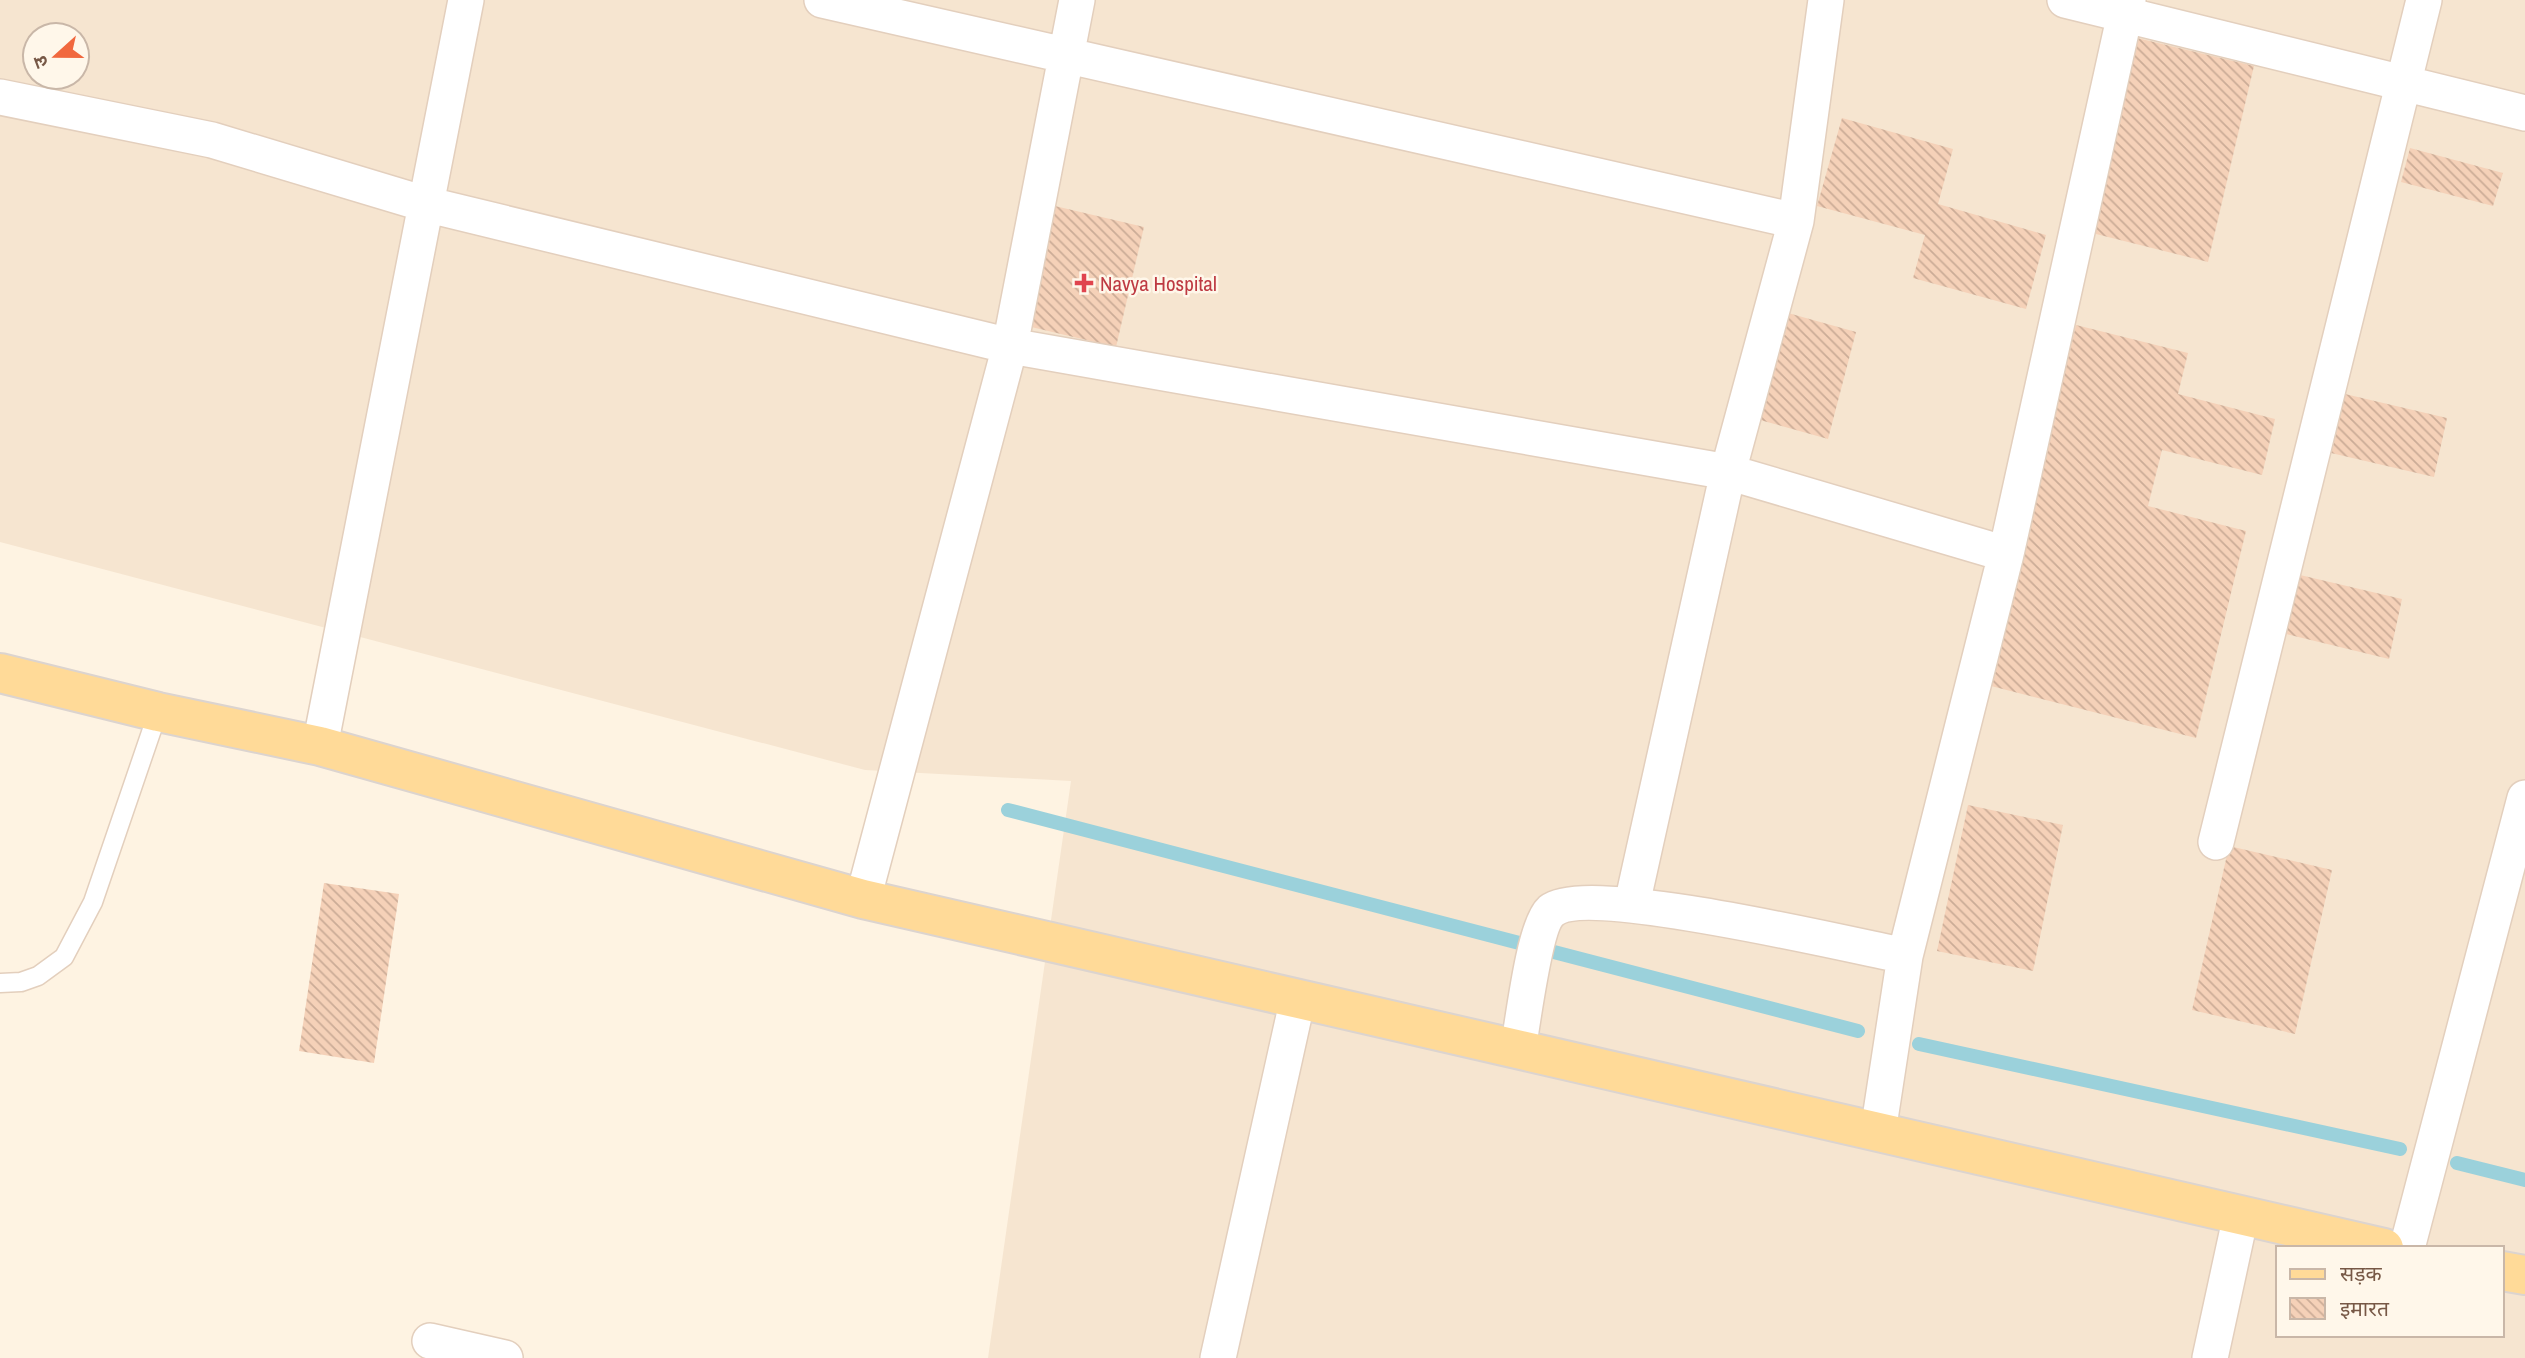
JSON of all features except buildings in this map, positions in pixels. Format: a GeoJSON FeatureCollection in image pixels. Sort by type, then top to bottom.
{"type":"FeatureCollection","features":[{"type":"Feature","properties":{"kind":"main road"},"geometry":{"type":"LineString","coordinates":[[0,673],[158,712],[320,746],[863,899],[2375,1246]]}},
{"type":"Feature","properties":{"kind":"main road"},"geometry":{"type":"LineString","coordinates":[[2504,1271],[2525,1275]]}},
{"type":"Feature","properties":{"kind":"street"},"geometry":{"type":"LineString","coordinates":[[320,746],[466,0]]}},
{"type":"Feature","properties":{"kind":"street"},"geometry":{"type":"LineString","coordinates":[[822,0],[1068,58],[1796,221]]}},
{"type":"Feature","properties":{"kind":"street"},"geometry":{"type":"LineString","coordinates":[[863,899],[1010,346],[1068,58],[1077,0]]}},
{"type":"Feature","properties":{"kind":"street"},"geometry":{"type":"LineString","coordinates":[[1632,904],[1728,472],[1796,221],[1826,0]]}},
{"type":"Feature","properties":{"kind":"street"},"geometry":{"type":"LineString","coordinates":[[2065,0],[2126,8],[2525,113]]}},
{"type":"Feature","properties":{"kind":"street"},"geometry":{"type":"LineString","coordinates":[[2216,842],[2424,0]]}},
{"type":"Feature","properties":{"kind":"street"},"geometry":{"type":"LineString","coordinates":[[1878,1132],[1905,956],[2006,554],[2126,8]]}},
{"type":"Feature","properties":{"kind":"street"},"geometry":{"type":"LineString","coordinates":[[0,97],[212,140],[425,204],[1010,346],[1728,472],[2006,554]]}},
{"type":"Feature","properties":{"kind":"street"},"geometry":{"type":"LineString","coordinates":[[2408,1246],[2525,798]]}},
{"type":"Feature","properties":{"kind":"street"},"geometry":{"type":"LineString","coordinates":[[1518,1049],[1540,930],[1550,912],[1559,906],[1592,902],[1632,904],[1905,956]]}},
{"type":"Feature","properties":{"kind":"street"},"geometry":{"type":"LineString","coordinates":[[1218,1358],[1298,998]]}},
{"type":"Feature","properties":{"kind":"street"},"geometry":{"type":"LineString","coordinates":[[2210,1358],[2241,1215]]}},
{"type":"Feature","properties":{"kind":"street"},"geometry":{"type":"LineString","coordinates":[[430,1341],[505,1358]]}},
{"type":"Feature","properties":{"kind":"lane"},"geometry":{"type":"LineString","coordinates":[[0,983],[21,982],[38,976],[64,957],[93,902],[158,712]]}},
{"type":"Feature","properties":{"kind":"shaded area"},"geometry":{"type":"Polygon","coordinates":[[[0,0],[2525,0],[2525,1358],[988,1358],[1071,781],[865,770],[0,542],[0,0]]]}},
{"type":"Feature","properties":{"kind":"waterway"},"geometry":{"type":"LineString","coordinates":[[1008,810],[1858,1031]]}},
{"type":"Feature","properties":{"kind":"waterway"},"geometry":{"type":"LineString","coordinates":[[1919,1044],[2400,1149]]}},
{"type":"Feature","properties":{"kind":"waterway"},"geometry":{"type":"LineString","coordinates":[[2457,1163],[2525,1180]]}},
{"type":"Feature","properties":{"kind":"place","name":"Navya Hospital"},"geometry":{"type":"Point","coordinates":[1084,283]}}]}
